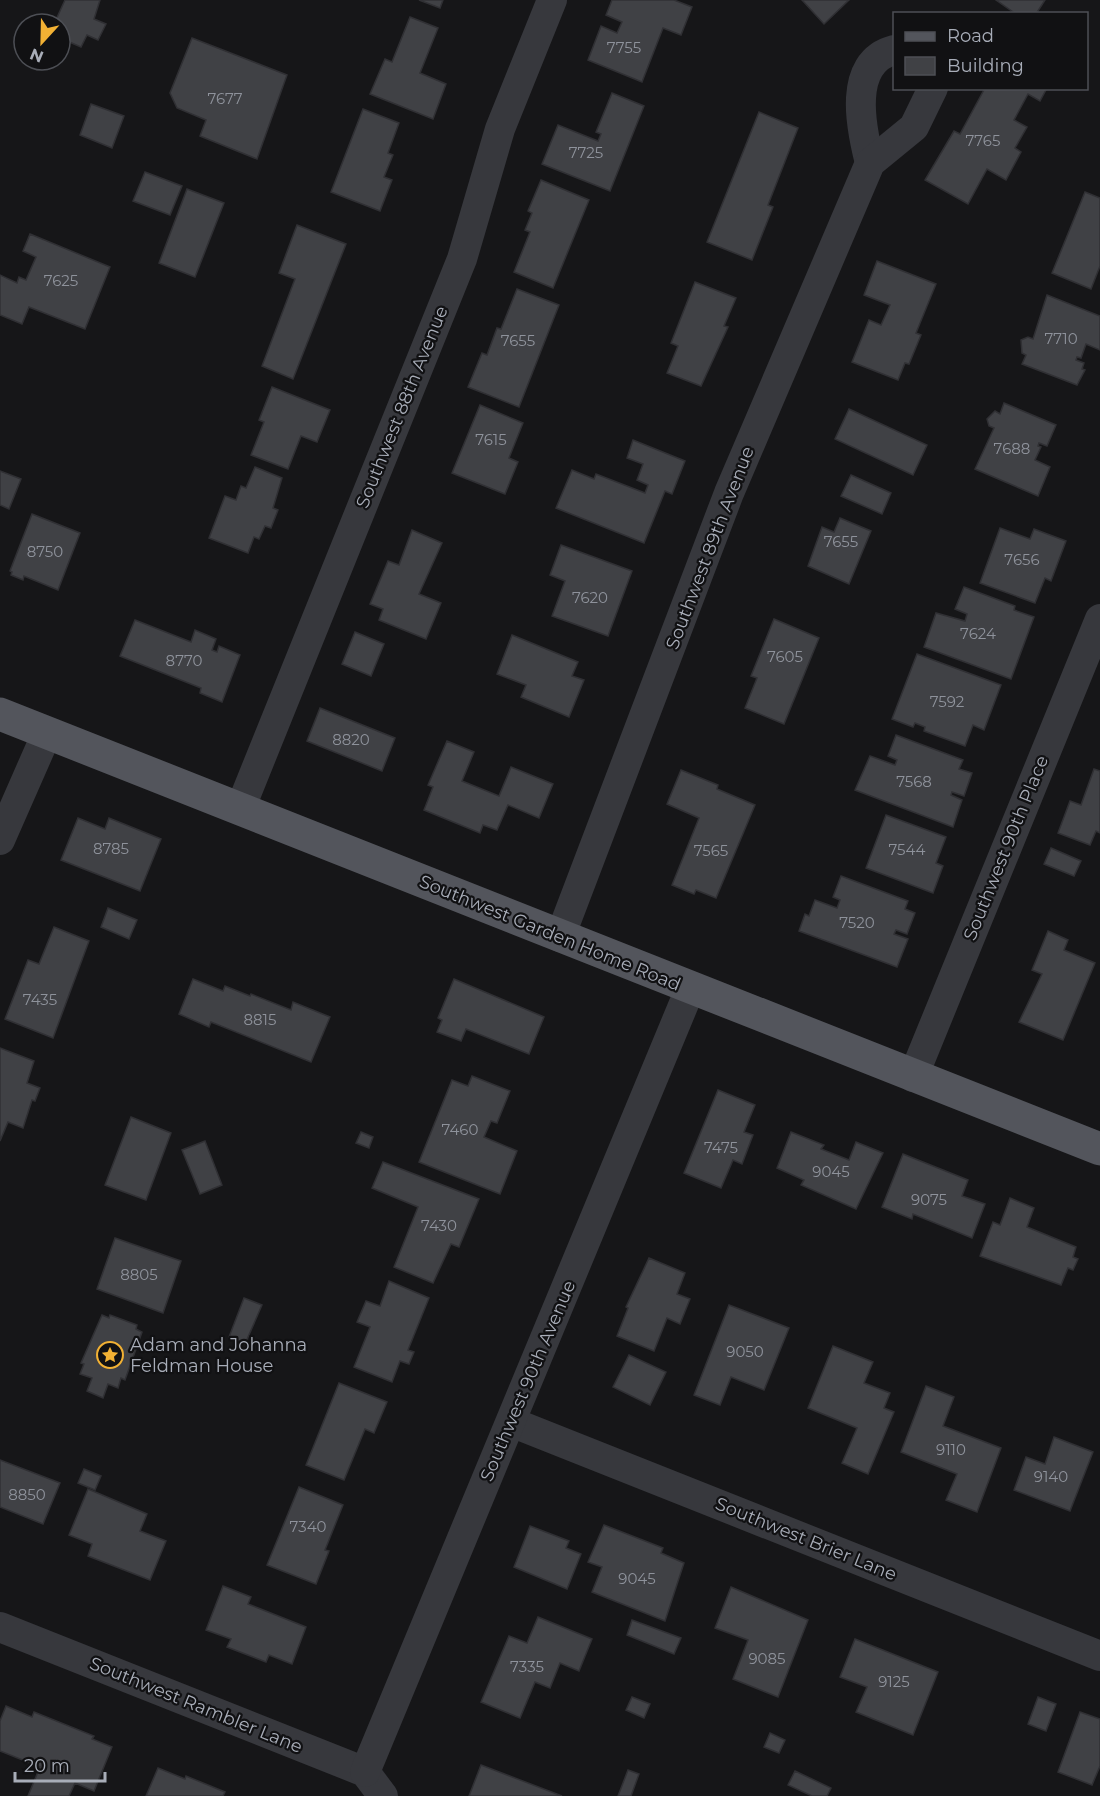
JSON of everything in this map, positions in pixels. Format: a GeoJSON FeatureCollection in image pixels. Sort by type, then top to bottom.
{"type":"FeatureCollection","features":[{"type":"Feature","properties":{"kind":"main road","name":"Southwest Garden Home Road"},"geometry":{"type":"LineString","coordinates":[[0,714],[690,989],[1100,1149]]}},
{"type":"Feature","properties":{"kind":"street","name":"Southwest 88th Avenue"},"geometry":{"type":"LineString","coordinates":[[240,809],[462,259],[500,129],[552,0]]}},
{"type":"Feature","properties":{"kind":"street"},"geometry":{"type":"LineString","coordinates":[[870,163],[861,128],[864,79],[872,64],[885,52],[893,50]]}},
{"type":"Feature","properties":{"kind":"street","name":"Southwest 89th Avenue"},"geometry":{"type":"LineString","coordinates":[[560,937],[729,494],[870,163],[914,127],[932,90]]}},
{"type":"Feature","properties":{"kind":"street","name":"Southwest 90th Place"},"geometry":{"type":"LineString","coordinates":[[913,1077],[1100,619]]}},
{"type":"Feature","properties":{"kind":"street"},"geometry":{"type":"LineString","coordinates":[[0,840],[47,733]]}},
{"type":"Feature","properties":{"kind":"street","name":"Southwest 90th Avenue"},"geometry":{"type":"LineString","coordinates":[[365,1772],[690,989]]}},
{"type":"Feature","properties":{"kind":"street","name":"Southwest Brier Lane"},"geometry":{"type":"LineString","coordinates":[[511,1422],[1100,1656]]}},
{"type":"Feature","properties":{"kind":"street","name":"Southwest Rambler Lane"},"geometry":{"type":"LineString","coordinates":[[0,1627],[365,1772]]}},
{"type":"Feature","properties":{"kind":"street"},"geometry":{"type":"LineString","coordinates":[[365,1772],[383,1796]]}},
{"type":"Feature","properties":{"kind":"building"},"geometry":{"type":"Polygon","coordinates":[[[65,0],[100,0],[94,19],[106,24],[98,40],[87,35],[81,47],[72,43],[72,12],[60,12],[65,0]]]}},
{"type":"Feature","properties":{"kind":"building"},"geometry":{"type":"Polygon","coordinates":[[[419,0],[443,0],[440,8],[419,0]]]}},
{"type":"Feature","properties":{"kind":"building"},"geometry":{"type":"Polygon","coordinates":[[[612,0],[674,0],[692,7],[681,35],[663,28],[642,82],[588,60],[601,26],[617,33],[622,22],[606,15],[612,0]]]}},
{"type":"Feature","properties":{"kind":"building"},"geometry":{"type":"Polygon","coordinates":[[[802,0],[849,0],[824,24],[802,0]]]}},
{"type":"Feature","properties":{"kind":"building"},"geometry":{"type":"Polygon","coordinates":[[[996,0],[1045,0],[1037,12],[1013,12],[996,0]]]}},
{"type":"Feature","properties":{"kind":"building"},"geometry":{"type":"Polygon","coordinates":[[[410,17],[438,28],[420,73],[446,84],[433,119],[370,94],[385,59],[392,62],[410,17]]]}},
{"type":"Feature","properties":{"kind":"building"},"geometry":{"type":"Polygon","coordinates":[[[192,38],[287,75],[257,159],[200,136],[206,120],[177,108],[170,93],[192,38]]]}},
{"type":"Feature","properties":{"kind":"building"},"geometry":{"type":"Polygon","coordinates":[[[984,90],[1046,90],[1040,101],[1028,94],[1014,120],[1027,127],[1015,148],[1021,152],[1006,180],[987,169],[968,204],[925,180],[954,131],[960,134],[984,90]]]}},
{"type":"Feature","properties":{"kind":"building"},"geometry":{"type":"Polygon","coordinates":[[[612,93],[644,106],[610,191],[542,164],[558,125],[598,141],[601,134],[596,132],[612,93]]]}},
{"type":"Feature","properties":{"kind":"building"},"geometry":{"type":"Polygon","coordinates":[[[91,104],[124,116],[112,148],[80,135],[91,104]]]}},
{"type":"Feature","properties":{"kind":"building"},"geometry":{"type":"Polygon","coordinates":[[[363,109],[399,123],[388,153],[393,155],[384,177],[392,180],[380,211],[331,192],[363,109]]]}},
{"type":"Feature","properties":{"kind":"building"},"geometry":{"type":"Polygon","coordinates":[[[759,112],[798,128],[768,205],[773,207],[752,260],[707,242],[759,112]]]}},
{"type":"Feature","properties":{"kind":"building"},"geometry":{"type":"Polygon","coordinates":[[[145,172],[182,186],[170,215],[133,201],[145,172]]]}},
{"type":"Feature","properties":{"kind":"building"},"geometry":{"type":"Polygon","coordinates":[[[541,180],[589,200],[553,288],[514,272],[530,232],[525,230],[532,213],[528,211],[541,180]]]}},
{"type":"Feature","properties":{"kind":"building"},"geometry":{"type":"Polygon","coordinates":[[[187,189],[224,203],[195,277],[159,263],[187,189]]]}},
{"type":"Feature","properties":{"kind":"building"},"geometry":{"type":"Polygon","coordinates":[[[1085,192],[1100,198],[1100,266],[1091,289],[1052,273],[1085,192]]]}},
{"type":"Feature","properties":{"kind":"building"},"geometry":{"type":"Polygon","coordinates":[[[297,225],[346,244],[293,379],[262,366],[295,279],[279,273],[297,225]]]}},
{"type":"Feature","properties":{"kind":"building"},"geometry":{"type":"Polygon","coordinates":[[[30,234],[110,267],[85,329],[29,307],[22,324],[0,315],[0,275],[17,283],[19,277],[26,280],[36,257],[23,251],[30,234]]]}},
{"type":"Feature","properties":{"kind":"building"},"geometry":{"type":"Polygon","coordinates":[[[877,261],[936,284],[916,333],[921,335],[909,364],[905,363],[898,380],[852,362],[869,320],[881,325],[890,305],[864,295],[877,261]]]}},
{"type":"Feature","properties":{"kind":"building"},"geometry":{"type":"Polygon","coordinates":[[[695,282],[736,298],[724,326],[728,327],[701,386],[667,373],[678,346],[671,343],[695,282]]]}},
{"type":"Feature","properties":{"kind":"building"},"geometry":{"type":"Polygon","coordinates":[[[517,289],[559,305],[519,407],[468,387],[482,353],[487,355],[497,328],[501,329],[517,289]]]}},
{"type":"Feature","properties":{"kind":"building"},"geometry":{"type":"Polygon","coordinates":[[[1047,295],[1100,316],[1100,350],[1086,344],[1081,358],[1077,357],[1076,360],[1084,363],[1082,369],[1085,370],[1077,385],[1022,364],[1026,355],[1022,353],[1021,340],[1028,337],[1033,339],[1047,295]]]}},
{"type":"Feature","properties":{"kind":"building"},"geometry":{"type":"Polygon","coordinates":[[[272,387],[330,410],[317,442],[301,436],[288,469],[251,455],[264,422],[259,420],[272,387]]]}},
{"type":"Feature","properties":{"kind":"building"},"geometry":{"type":"Polygon","coordinates":[[[1004,403],[1056,425],[1047,446],[1039,443],[1038,446],[1041,447],[1035,460],[1050,467],[1038,496],[975,469],[994,428],[989,426],[987,419],[995,411],[1000,414],[1004,403]]]}},
{"type":"Feature","properties":{"kind":"building"},"geometry":{"type":"Polygon","coordinates":[[[480,405],[523,423],[509,458],[518,462],[505,494],[452,473],[480,405]]]}},
{"type":"Feature","properties":{"kind":"building"},"geometry":{"type":"Polygon","coordinates":[[[849,409],[927,445],[913,475],[835,439],[849,409]]]}},
{"type":"Feature","properties":{"kind":"building"},"geometry":{"type":"Polygon","coordinates":[[[633,440],[685,461],[672,494],[665,491],[644,543],[556,508],[572,470],[594,479],[596,474],[645,493],[648,485],[637,480],[643,464],[627,458],[633,440]]]}},
{"type":"Feature","properties":{"kind":"building"},"geometry":{"type":"Polygon","coordinates":[[[255,467],[282,478],[273,508],[278,510],[271,528],[265,526],[259,539],[254,537],[248,553],[209,538],[225,496],[236,500],[241,486],[246,488],[255,467]]]}},
{"type":"Feature","properties":{"kind":"building"},"geometry":{"type":"Polygon","coordinates":[[[0,471],[21,479],[9,509],[0,505],[0,471]]]}},
{"type":"Feature","properties":{"kind":"building"},"geometry":{"type":"Polygon","coordinates":[[[851,475],[891,493],[882,514],[841,496],[851,475]]]}},
{"type":"Feature","properties":{"kind":"building"},"geometry":{"type":"Polygon","coordinates":[[[32,514],[80,533],[58,590],[24,576],[23,580],[11,575],[10,571],[32,514]]]}},
{"type":"Feature","properties":{"kind":"building"},"geometry":{"type":"Polygon","coordinates":[[[840,518],[871,531],[849,584],[808,566],[822,527],[834,532],[840,518]]]}},
{"type":"Feature","properties":{"kind":"building"},"geometry":{"type":"Polygon","coordinates":[[[1000,528],[1030,539],[1034,529],[1066,541],[1051,581],[1045,578],[1035,603],[980,583],[1000,528]]]}},
{"type":"Feature","properties":{"kind":"building"},"geometry":{"type":"Polygon","coordinates":[[[412,530],[442,543],[419,594],[441,603],[426,639],[379,620],[383,609],[370,604],[388,561],[399,565],[412,530]]]}},
{"type":"Feature","properties":{"kind":"building"},"geometry":{"type":"Polygon","coordinates":[[[561,545],[632,571],[608,636],[552,616],[565,581],[550,575],[561,545]]]}},
{"type":"Feature","properties":{"kind":"building"},"geometry":{"type":"Polygon","coordinates":[[[964,587],[1015,606],[1014,610],[1034,617],[1011,679],[924,647],[936,613],[965,621],[967,614],[955,609],[964,587]]]}},
{"type":"Feature","properties":{"kind":"building"},"geometry":{"type":"Polygon","coordinates":[[[774,619],[819,638],[784,724],[745,708],[757,678],[751,676],[774,619]]]}},
{"type":"Feature","properties":{"kind":"building"},"geometry":{"type":"Polygon","coordinates":[[[135,620],[191,642],[195,630],[216,639],[212,650],[217,652],[219,646],[240,655],[222,702],[200,693],[201,688],[120,656],[135,620]]]}},
{"type":"Feature","properties":{"kind":"building"},"geometry":{"type":"Polygon","coordinates":[[[355,632],[384,644],[371,676],[342,664],[355,632]]]}},
{"type":"Feature","properties":{"kind":"building"},"geometry":{"type":"Polygon","coordinates":[[[512,635],[578,662],[572,676],[584,680],[569,717],[521,697],[526,685],[497,674],[512,635]]]}},
{"type":"Feature","properties":{"kind":"building"},"geometry":{"type":"Polygon","coordinates":[[[917,654],[1001,685],[984,730],[973,725],[965,746],[924,731],[925,727],[915,723],[913,727],[892,719],[917,654]]]}},
{"type":"Feature","properties":{"kind":"building"},"geometry":{"type":"Polygon","coordinates":[[[320,708],[395,738],[382,771],[307,741],[320,708]]]}},
{"type":"Feature","properties":{"kind":"building"},"geometry":{"type":"Polygon","coordinates":[[[896,735],[963,760],[959,769],[972,773],[964,796],[952,792],[951,795],[962,800],[953,827],[855,790],[870,756],[895,765],[897,760],[888,756],[896,735]]]}},
{"type":"Feature","properties":{"kind":"building"},"geometry":{"type":"Polygon","coordinates":[[[447,741],[474,752],[462,781],[499,796],[511,767],[553,784],[539,818],[508,805],[497,830],[483,825],[480,833],[424,810],[433,787],[428,785],[447,741]]]}},
{"type":"Feature","properties":{"kind":"building"},"geometry":{"type":"Polygon","coordinates":[[[1094,769],[1100,771],[1100,833],[1096,831],[1090,845],[1058,833],[1070,801],[1081,805],[1094,769]]]}},
{"type":"Feature","properties":{"kind":"building"},"geometry":{"type":"Polygon","coordinates":[[[681,770],[718,785],[717,789],[755,805],[716,898],[696,890],[694,894],[672,885],[699,818],[667,804],[681,770]]]}},
{"type":"Feature","properties":{"kind":"building"},"geometry":{"type":"Polygon","coordinates":[[[886,815],[946,837],[936,863],[943,866],[933,893],[866,868],[886,815]]]}},
{"type":"Feature","properties":{"kind":"building"},"geometry":{"type":"Polygon","coordinates":[[[78,818],[105,829],[109,818],[161,839],[140,891],[61,860],[78,818]]]}},
{"type":"Feature","properties":{"kind":"building"},"geometry":{"type":"Polygon","coordinates":[[[1051,848],[1081,861],[1074,876],[1044,864],[1051,848]]]}},
{"type":"Feature","properties":{"kind":"building"},"geometry":{"type":"Polygon","coordinates":[[[841,876],[908,901],[905,909],[915,913],[907,934],[896,930],[894,934],[908,939],[897,967],[799,931],[805,914],[809,916],[815,900],[837,908],[840,900],[833,897],[841,876]]]}},
{"type":"Feature","properties":{"kind":"building"},"geometry":{"type":"Polygon","coordinates":[[[108,908],[137,920],[129,939],[101,927],[108,908]]]}},
{"type":"Feature","properties":{"kind":"building"},"geometry":{"type":"Polygon","coordinates":[[[54,927],[89,941],[53,1038],[5,1019],[28,960],[39,964],[54,927]]]}},
{"type":"Feature","properties":{"kind":"building"},"geometry":{"type":"Polygon","coordinates":[[[1048,931],[1068,940],[1064,950],[1095,963],[1063,1040],[1019,1022],[1042,974],[1032,970],[1048,931]]]}},
{"type":"Feature","properties":{"kind":"building"},"geometry":{"type":"Polygon","coordinates":[[[193,979],[223,991],[225,986],[250,996],[251,994],[291,1010],[293,1002],[330,1017],[311,1062],[211,1022],[209,1027],[179,1014],[193,979]]]}},
{"type":"Feature","properties":{"kind":"building"},"geometry":{"type":"Polygon","coordinates":[[[454,979],[544,1017],[529,1054],[466,1029],[461,1041],[437,1032],[442,1020],[438,1018],[454,979]]]}},
{"type":"Feature","properties":{"kind":"building"},"geometry":{"type":"Polygon","coordinates":[[[0,1048],[34,1061],[27,1083],[40,1088],[35,1101],[32,1100],[23,1128],[8,1122],[0,1141],[0,1048]]]}},
{"type":"Feature","properties":{"kind":"building"},"geometry":{"type":"Polygon","coordinates":[[[472,1076],[510,1091],[497,1123],[491,1121],[484,1137],[517,1151],[500,1194],[419,1162],[452,1080],[468,1086],[472,1076]]]}},
{"type":"Feature","properties":{"kind":"building"},"geometry":{"type":"Polygon","coordinates":[[[718,1090],[755,1105],[744,1132],[753,1135],[742,1164],[733,1160],[721,1188],[684,1173],[718,1090]]]}},
{"type":"Feature","properties":{"kind":"building"},"geometry":{"type":"Polygon","coordinates":[[[131,1117],[171,1133],[146,1200],[105,1185],[131,1117]]]}},
{"type":"Feature","properties":{"kind":"building"},"geometry":{"type":"Polygon","coordinates":[[[361,1132],[373,1137],[369,1148],[356,1143],[361,1132]]]}},
{"type":"Feature","properties":{"kind":"building"},"geometry":{"type":"Polygon","coordinates":[[[791,1132],[824,1145],[821,1149],[849,1160],[856,1142],[883,1153],[856,1209],[801,1185],[804,1180],[777,1168],[791,1132]]]}},
{"type":"Feature","properties":{"kind":"building"},"geometry":{"type":"Polygon","coordinates":[[[205,1141],[222,1185],[200,1194],[182,1150],[205,1141]]]}},
{"type":"Feature","properties":{"kind":"building"},"geometry":{"type":"Polygon","coordinates":[[[903,1154],[968,1180],[962,1196],[985,1204],[972,1238],[913,1214],[912,1219],[882,1207],[903,1154]]]}},
{"type":"Feature","properties":{"kind":"building"},"geometry":{"type":"Polygon","coordinates":[[[383,1162],[479,1199],[459,1247],[451,1244],[433,1283],[394,1267],[418,1207],[372,1188],[383,1162]]]}},
{"type":"Feature","properties":{"kind":"building"},"geometry":{"type":"Polygon","coordinates":[[[1010,1198],[1034,1208],[1027,1227],[1076,1247],[1073,1257],[1078,1259],[1073,1270],[1068,1268],[1061,1285],[980,1256],[993,1222],[1000,1225],[1010,1198]]]}},
{"type":"Feature","properties":{"kind":"building"},"geometry":{"type":"Polygon","coordinates":[[[115,1238],[181,1261],[163,1313],[97,1289],[115,1238]]]}},
{"type":"Feature","properties":{"kind":"building"},"geometry":{"type":"Polygon","coordinates":[[[649,1258],[685,1273],[677,1294],[690,1299],[680,1324],[667,1318],[654,1351],[617,1336],[628,1308],[626,1307],[649,1258]]]}},
{"type":"Feature","properties":{"kind":"building"},"geometry":{"type":"Polygon","coordinates":[[[389,1281],[429,1298],[408,1350],[414,1352],[409,1364],[400,1361],[392,1382],[354,1367],[370,1327],[357,1322],[366,1301],[380,1306],[389,1281]]]}},
{"type":"Feature","properties":{"kind":"building"},"geometry":{"type":"Polygon","coordinates":[[[244,1298],[262,1305],[245,1344],[229,1337],[244,1298]]]}},
{"type":"Feature","properties":{"kind":"building"},"geometry":{"type":"Polygon","coordinates":[[[729,1305],[789,1328],[764,1390],[731,1377],[720,1405],[694,1395],[729,1305]]]}},
{"type":"Feature","properties":{"kind":"building"},"geometry":{"type":"Polygon","coordinates":[[[102,1315],[109,1318],[110,1315],[137,1325],[136,1329],[142,1332],[125,1380],[121,1378],[118,1388],[108,1384],[103,1398],[87,1391],[92,1378],[80,1374],[84,1364],[81,1363],[102,1315]]]}},
{"type":"Feature","properties":{"kind":"building"},"geometry":{"type":"Polygon","coordinates":[[[833,1346],[873,1362],[864,1383],[890,1393],[884,1408],[894,1412],[868,1474],[842,1463],[857,1428],[808,1408],[833,1346]]]}},
{"type":"Feature","properties":{"kind":"building"},"geometry":{"type":"Polygon","coordinates":[[[629,1355],[666,1372],[650,1405],[613,1387],[629,1355]]]}},
{"type":"Feature","properties":{"kind":"building"},"geometry":{"type":"Polygon","coordinates":[[[339,1383],[387,1402],[374,1433],[365,1429],[344,1480],[306,1465],[339,1383]]]}},
{"type":"Feature","properties":{"kind":"building"},"geometry":{"type":"Polygon","coordinates":[[[926,1386],[954,1397],[943,1426],[1001,1448],[977,1512],[946,1500],[957,1474],[901,1452],[926,1386]]]}},
{"type":"Feature","properties":{"kind":"building"},"geometry":{"type":"Polygon","coordinates":[[[1054,1437],[1093,1452],[1070,1511],[1014,1490],[1026,1457],[1045,1464],[1054,1437]]]}},
{"type":"Feature","properties":{"kind":"building"},"geometry":{"type":"Polygon","coordinates":[[[0,1460],[60,1483],[43,1524],[0,1507],[0,1460]]]}},
{"type":"Feature","properties":{"kind":"building"},"geometry":{"type":"Polygon","coordinates":[[[84,1469],[101,1476],[95,1490],[78,1483],[84,1469]]]}},
{"type":"Feature","properties":{"kind":"building"},"geometry":{"type":"Polygon","coordinates":[[[299,1487],[343,1505],[325,1550],[329,1551],[316,1584],[267,1565],[299,1487]]]}},
{"type":"Feature","properties":{"kind":"building"},"geometry":{"type":"Polygon","coordinates":[[[88,1489],[147,1514],[140,1531],[166,1541],[150,1580],[88,1556],[92,1544],[69,1535],[88,1489]]]}},
{"type":"Feature","properties":{"kind":"building"},"geometry":{"type":"Polygon","coordinates":[[[604,1525],[663,1548],[661,1553],[684,1563],[665,1621],[592,1592],[602,1567],[588,1562],[604,1525]]]}},
{"type":"Feature","properties":{"kind":"building"},"geometry":{"type":"Polygon","coordinates":[[[530,1526],[569,1541],[566,1548],[581,1554],[567,1589],[514,1567],[530,1526]]]}},
{"type":"Feature","properties":{"kind":"building"},"geometry":{"type":"Polygon","coordinates":[[[223,1586],[251,1597],[248,1604],[306,1627],[292,1664],[269,1655],[266,1662],[227,1647],[231,1639],[206,1630],[223,1586]]]}},
{"type":"Feature","properties":{"kind":"building"},"geometry":{"type":"Polygon","coordinates":[[[731,1587],[808,1620],[778,1697],[733,1679],[748,1640],[715,1628],[731,1587]]]}},
{"type":"Feature","properties":{"kind":"building"},"geometry":{"type":"Polygon","coordinates":[[[538,1617],[592,1639],[579,1671],[560,1663],[550,1688],[535,1682],[520,1718],[481,1702],[509,1636],[527,1643],[538,1617]]]}},
{"type":"Feature","properties":{"kind":"building"},"geometry":{"type":"Polygon","coordinates":[[[632,1620],[681,1638],[674,1654],[627,1635],[632,1620]]]}},
{"type":"Feature","properties":{"kind":"building"},"geometry":{"type":"Polygon","coordinates":[[[855,1639],[938,1672],[913,1735],[856,1712],[867,1687],[840,1677],[855,1639]]]}},
{"type":"Feature","properties":{"kind":"building"},"geometry":{"type":"Polygon","coordinates":[[[632,1697],[650,1704],[644,1718],[626,1710],[632,1697]]]}},
{"type":"Feature","properties":{"kind":"building"},"geometry":{"type":"Polygon","coordinates":[[[1038,1697],[1056,1704],[1046,1731],[1028,1724],[1038,1697]]]}},
{"type":"Feature","properties":{"kind":"building"},"geometry":{"type":"Polygon","coordinates":[[[6,1706],[32,1717],[34,1712],[94,1736],[92,1739],[112,1747],[94,1791],[75,1783],[69,1796],[28,1796],[40,1767],[0,1751],[0,1721],[6,1706]]]}},
{"type":"Feature","properties":{"kind":"building"},"geometry":{"type":"Polygon","coordinates":[[[1080,1712],[1100,1719],[1100,1766],[1092,1785],[1058,1772],[1080,1712]]]}},
{"type":"Feature","properties":{"kind":"building"},"geometry":{"type":"Polygon","coordinates":[[[770,1733],[785,1740],[779,1753],[764,1747],[770,1733]]]}},
{"type":"Feature","properties":{"kind":"building"},"geometry":{"type":"Polygon","coordinates":[[[481,1765],[562,1796],[469,1796],[481,1765]]]}},
{"type":"Feature","properties":{"kind":"building"},"geometry":{"type":"Polygon","coordinates":[[[158,1768],[185,1779],[186,1776],[225,1792],[223,1796],[146,1796],[158,1768]]]}},
{"type":"Feature","properties":{"kind":"building"},"geometry":{"type":"Polygon","coordinates":[[[628,1770],[639,1774],[631,1796],[618,1796],[628,1770]]]}},
{"type":"Feature","properties":{"kind":"building"},"geometry":{"type":"Polygon","coordinates":[[[795,1771],[831,1788],[827,1796],[812,1796],[788,1785],[795,1771]]]}},
{"type":"Feature","properties":{"kind":"place","name":"Adam and Johanna Feldman House"},"geometry":{"type":"Point","coordinates":[110,1355]}}]}
